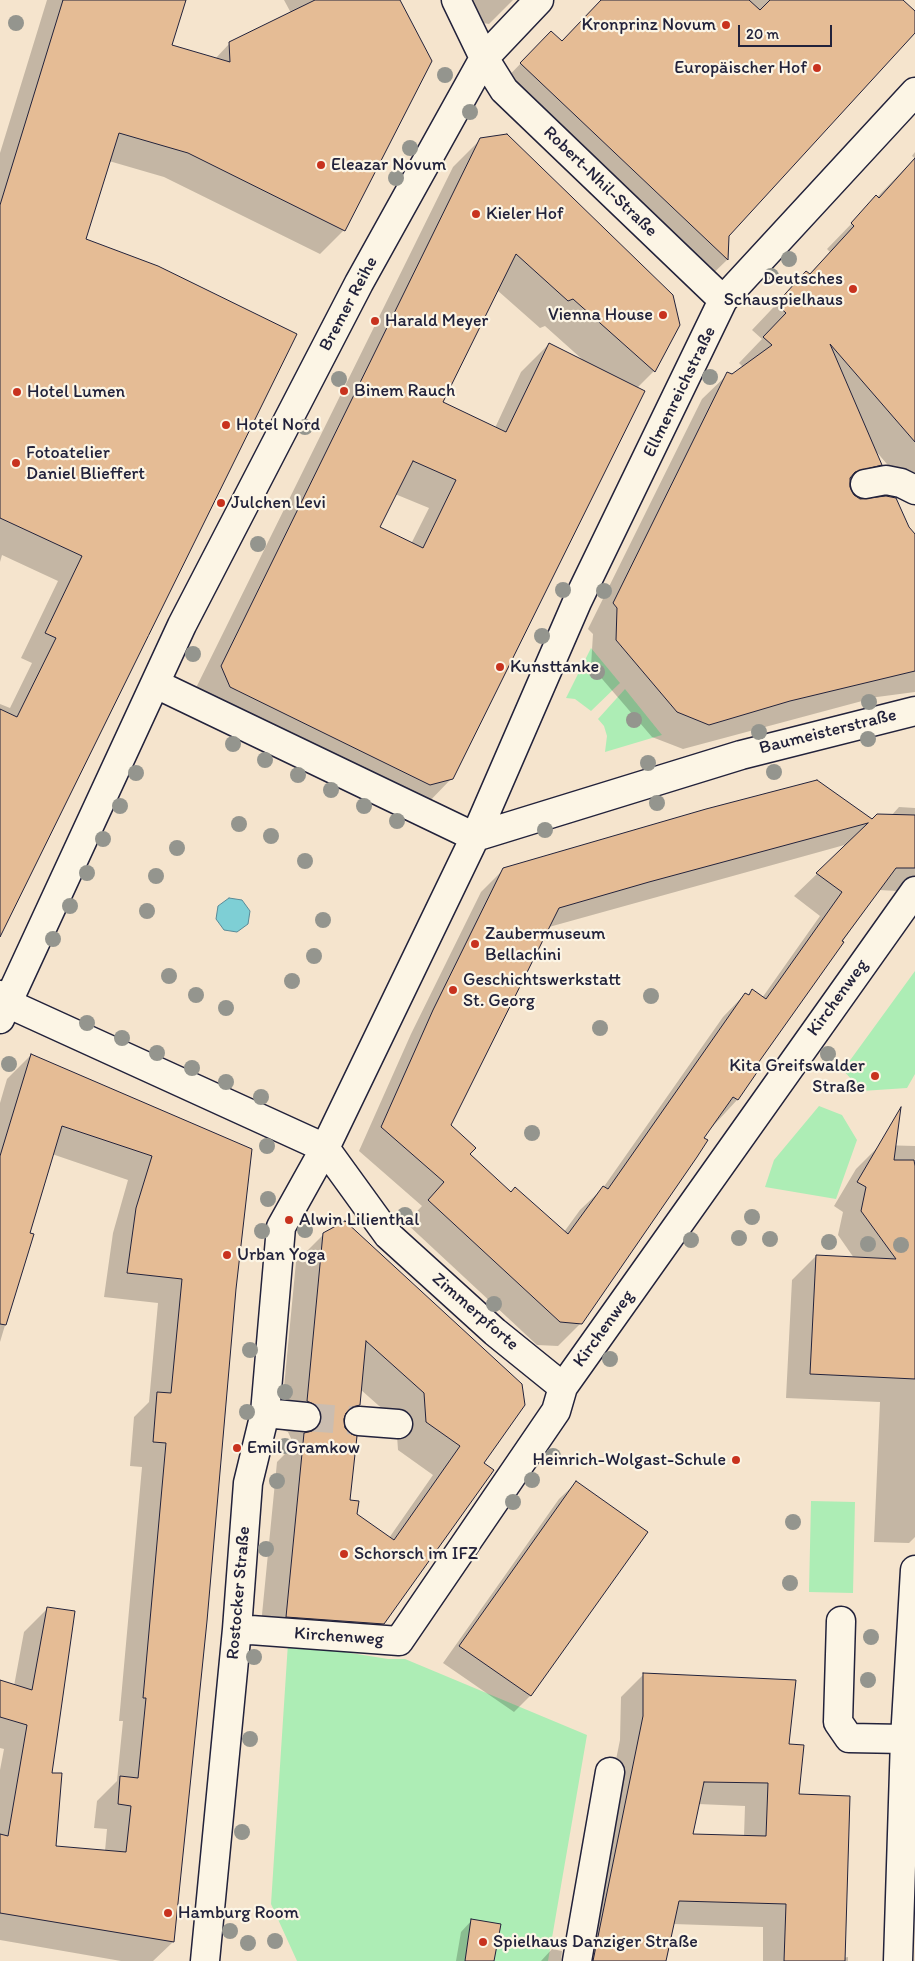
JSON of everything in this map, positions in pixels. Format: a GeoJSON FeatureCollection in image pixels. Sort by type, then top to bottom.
{"type":"FeatureCollection","features":[{"type":"Feature","properties":{"kind":"street","name":"Robert-Nhil-Straße"},"geometry":{"type":"LineString","coordinates":[[456,0],[484,58],[504,90],[723,300]]}},
{"type":"Feature","properties":{"kind":"street","name":"Bremer Reihe"},"geometry":{"type":"LineString","coordinates":[[2,1006],[156,684],[182,624],[359,284],[484,58],[539,0]]}},
{"type":"Feature","properties":{"kind":"street","name":"Ellmenreichstraße"},"geometry":{"type":"LineString","coordinates":[[281,1227],[325,1148],[474,837],[577,602],[723,300],[915,92]]}},
{"type":"Feature","properties":{"kind":"street"},"geometry":{"type":"LineString","coordinates":[[865,484],[875,480],[886,480],[901,483],[915,490]]}},
{"type":"Feature","properties":{"kind":"street"},"geometry":{"type":"LineString","coordinates":[[156,684],[474,837]]}},
{"type":"Feature","properties":{"kind":"street","name":"Baumeisterstraße"},"geometry":{"type":"LineString","coordinates":[[474,837],[741,755],[915,711]]}},
{"type":"Feature","properties":{"kind":"street","name":"Kirchenweg"},"geometry":{"type":"LineString","coordinates":[[237,1629],[399,1641],[556,1411],[563,1387],[915,891]]}},
{"type":"Feature","properties":{"kind":"street"},"geometry":{"type":"LineString","coordinates":[[2,1006],[325,1148]]}},
{"type":"Feature","properties":{"kind":"street","name":"Zimmerpforte"},"geometry":{"type":"LineString","coordinates":[[325,1148],[388,1235],[495,1332],[563,1387]]}},
{"type":"Feature","properties":{"kind":"street","name":"Rostocker Straße"},"geometry":{"type":"LineString","coordinates":[[205,1961],[237,1629],[248,1483],[265,1413],[281,1227]]}},
{"type":"Feature","properties":{"kind":"street"},"geometry":{"type":"LineString","coordinates":[[265,1413],[306,1417]]}},
{"type":"Feature","properties":{"kind":"street"},"geometry":{"type":"LineString","coordinates":[[359,1421],[398,1424]]}},
{"type":"Feature","properties":{"kind":"street"},"geometry":{"type":"LineString","coordinates":[[898,1961],[905,1739],[915,1570]]}},
{"type":"Feature","properties":{"kind":"street"},"geometry":{"type":"LineString","coordinates":[[841,1621],[838,1722],[849,1738],[905,1739]]}},
{"type":"Feature","properties":{"kind":"street"},"geometry":{"type":"LineString","coordinates":[[576,1961],[610,1772]]}},
{"type":"Feature","properties":{"kind":"green space"},"geometry":{"type":"Polygon","coordinates":[[[591,648],[620,683],[591,711],[575,699],[566,698],[591,648]]]}},
{"type":"Feature","properties":{"kind":"green space"},"geometry":{"type":"Polygon","coordinates":[[[625,689],[662,735],[605,752],[607,736],[604,726],[598,719],[625,689]]]}},
{"type":"Feature","properties":{"kind":"green space"},"geometry":{"type":"Polygon","coordinates":[[[915,971],[915,1074],[907,1088],[862,1091],[843,1070],[915,971]]]}},
{"type":"Feature","properties":{"kind":"green space"},"geometry":{"type":"Polygon","coordinates":[[[819,1106],[842,1115],[857,1140],[836,1199],[765,1187],[774,1160],[819,1106]]]}},
{"type":"Feature","properties":{"kind":"green space"},"geometry":{"type":"Polygon","coordinates":[[[811,1501],[855,1502],[853,1593],[809,1592],[811,1501]]]}},
{"type":"Feature","properties":{"kind":"green space"},"geometry":{"type":"Polygon","coordinates":[[[288,1643],[388,1659],[405,1659],[587,1735],[548,1961],[297,1961],[271,1904],[288,1643]]]}},
{"type":"Feature","properties":{"kind":"water"},"geometry":{"type":"Polygon","coordinates":[[[229,898],[242,900],[250,911],[248,924],[237,932],[224,930],[216,919],[218,906],[229,898]]]}},
{"type":"Feature","properties":{"kind":"building"},"geometry":{"type":"Polygon","coordinates":[[[63,0],[186,0],[172,45],[230,62],[229,42],[315,0],[400,0],[432,61],[345,231],[188,153],[119,133],[86,239],[158,266],[297,334],[0,937],[0,709],[17,717],[56,638],[45,633],[82,556],[0,518],[0,205],[63,0]]]}},
{"type":"Feature","properties":{"kind":"building"},"geometry":{"type":"Polygon","coordinates":[[[601,0],[749,0],[760,10],[770,0],[903,0],[915,11],[915,33],[729,236],[728,260],[520,63],[551,31],[562,41],[601,0]]]}},
{"type":"Feature","properties":{"kind":"building"},"geometry":{"type":"Polygon","coordinates":[[[507,134],[673,295],[680,325],[655,372],[573,299],[568,301],[516,254],[443,402],[506,432],[549,343],[645,391],[453,779],[430,785],[230,687],[221,666],[480,138],[507,134]],[[413,461],[380,527],[423,548],[456,480],[413,461]]]}},
{"type":"Feature","properties":{"kind":"building"},"geometry":{"type":"Polygon","coordinates":[[[915,158],[915,442],[830,344],[882,465],[855,472],[850,478],[850,487],[854,495],[860,499],[886,496],[896,498],[909,527],[915,534],[915,671],[790,701],[709,725],[677,712],[616,640],[617,608],[613,603],[727,372],[732,374],[772,345],[763,337],[786,313],[776,304],[806,271],[810,274],[854,226],[851,223],[876,195],[879,198],[915,158]]]}},
{"type":"Feature","properties":{"kind":"building"},"geometry":{"type":"Polygon","coordinates":[[[817,780],[872,819],[877,814],[915,815],[915,868],[896,868],[842,941],[844,942],[756,1066],[760,1068],[738,1100],[733,1097],[704,1138],[708,1140],[697,1157],[582,1324],[560,1322],[428,1200],[444,1182],[381,1127],[433,1010],[503,868],[706,809],[817,780]],[[868,823],[559,908],[451,1125],[476,1148],[470,1154],[511,1192],[515,1187],[568,1234],[603,1186],[608,1189],[745,993],[749,995],[752,989],[766,999],[842,892],[816,873],[868,823]]]}},
{"type":"Feature","properties":{"kind":"building"},"geometry":{"type":"Polygon","coordinates":[[[31,1054],[252,1149],[236,1289],[207,1621],[174,1942],[0,1913],[0,1834],[8,1836],[27,1725],[0,1717],[0,1680],[32,1690],[47,1607],[75,1611],[52,1773],[62,1773],[56,1846],[126,1852],[131,1806],[118,1804],[120,1776],[138,1778],[146,1698],[143,1698],[166,1443],[153,1442],[157,1392],[171,1393],[182,1279],[127,1273],[136,1208],[152,1156],[62,1126],[30,1233],[34,1234],[6,1325],[0,1324],[0,1156],[31,1054]]]}},
{"type":"Feature","properties":{"kind":"building"},"geometry":{"type":"Polygon","coordinates":[[[901,1107],[894,1160],[914,1160],[915,1166],[915,1379],[810,1374],[816,1255],[896,1259],[861,1211],[866,1187],[857,1182],[901,1107]]]}},
{"type":"Feature","properties":{"kind":"building"},"geometry":{"type":"Polygon","coordinates":[[[345,1221],[522,1384],[525,1405],[484,1463],[494,1470],[384,1624],[286,1617],[304,1433],[312,1431],[318,1426],[322,1418],[320,1411],[315,1405],[307,1401],[323,1233],[345,1221]],[[366,1341],[360,1405],[352,1407],[346,1413],[344,1419],[345,1428],[351,1434],[357,1436],[350,1500],[359,1501],[357,1514],[394,1540],[460,1446],[426,1422],[424,1393],[366,1341]]]}},
{"type":"Feature","properties":{"kind":"building"},"geometry":{"type":"Polygon","coordinates":[[[576,1481],[648,1532],[531,1696],[459,1646],[576,1481]]]}},
{"type":"Feature","properties":{"kind":"building"},"geometry":{"type":"Polygon","coordinates":[[[643,1673],[796,1680],[789,1744],[804,1745],[799,1794],[850,1796],[845,1961],[784,1961],[786,1904],[679,1901],[666,1961],[593,1961],[643,1716],[643,1673]],[[704,1782],[693,1834],[766,1836],[768,1783],[704,1782]]]}},
{"type":"Feature","properties":{"kind":"building","name":"Spielhaus Danziger Straße"},"geometry":{"type":"Polygon","coordinates":[[[471,1919],[501,1924],[494,1961],[465,1961],[471,1919]]]}},
{"type":"Feature","properties":{"kind":"tunnel"},"geometry":{"type":"LineString","coordinates":[[306,1417],[359,1421]]}},
{"type":"Feature","properties":{"kind":"place","name":"Kronprinz Novum"},"geometry":{"type":"Point","coordinates":[726,25]}},
{"type":"Feature","properties":{"kind":"place","name":"Europäischer Hof"},"geometry":{"type":"Point","coordinates":[817,68]}},
{"type":"Feature","properties":{"kind":"place","name":"Eleazar Novum"},"geometry":{"type":"Point","coordinates":[321,165]}},
{"type":"Feature","properties":{"kind":"place","name":"Kieler Hof"},"geometry":{"type":"Point","coordinates":[476,214]}},
{"type":"Feature","properties":{"kind":"place","name":"Deutsches Schauspielhaus"},"geometry":{"type":"Point","coordinates":[853,289]}},
{"type":"Feature","properties":{"kind":"place","name":"Vienna House"},"geometry":{"type":"Point","coordinates":[663,315]}},
{"type":"Feature","properties":{"kind":"place","name":"Harald Meyer"},"geometry":{"type":"Point","coordinates":[375,321]}},
{"type":"Feature","properties":{"kind":"place","name":"Binem Rauch"},"geometry":{"type":"Point","coordinates":[344,391]}},
{"type":"Feature","properties":{"kind":"place","name":"Hotel Lumen"},"geometry":{"type":"Point","coordinates":[17,392]}},
{"type":"Feature","properties":{"kind":"place","name":"Hotel Nord"},"geometry":{"type":"Point","coordinates":[226,425]}},
{"type":"Feature","properties":{"kind":"place","name":"Fotoatelier Daniel Blieffert"},"geometry":{"type":"Point","coordinates":[16,463]}},
{"type":"Feature","properties":{"kind":"place","name":"Julchen Levi"},"geometry":{"type":"Point","coordinates":[221,503]}},
{"type":"Feature","properties":{"kind":"place","name":"Kunsttanke"},"geometry":{"type":"Point","coordinates":[500,667]}},
{"type":"Feature","properties":{"kind":"place","name":"Zaubermuseum Bellachini"},"geometry":{"type":"Point","coordinates":[475,944]}},
{"type":"Feature","properties":{"kind":"place","name":"Geschichtswerkstatt St. Georg"},"geometry":{"type":"Point","coordinates":[453,990]}},
{"type":"Feature","properties":{"kind":"place","name":"Kita Greifswalder Straße"},"geometry":{"type":"Point","coordinates":[875,1076]}},
{"type":"Feature","properties":{"kind":"place","name":"Alwin Lilienthal"},"geometry":{"type":"Point","coordinates":[289,1220]}},
{"type":"Feature","properties":{"kind":"place","name":"Urban Yoga"},"geometry":{"type":"Point","coordinates":[227,1255]}},
{"type":"Feature","properties":{"kind":"place","name":"Emil Gramkow"},"geometry":{"type":"Point","coordinates":[237,1448]}},
{"type":"Feature","properties":{"kind":"place","name":"Heinrich-Wolgast-Schule"},"geometry":{"type":"Point","coordinates":[736,1460]}},
{"type":"Feature","properties":{"kind":"place","name":"Schorsch im IFZ"},"geometry":{"type":"Point","coordinates":[344,1554]}},
{"type":"Feature","properties":{"kind":"place","name":"Hamburg Room"},"geometry":{"type":"Point","coordinates":[168,1913]}},
{"type":"Feature","properties":{"kind":"place","name":"Spielhaus Danziger Straße"},"geometry":{"type":"Point","coordinates":[483,1942]}}]}
